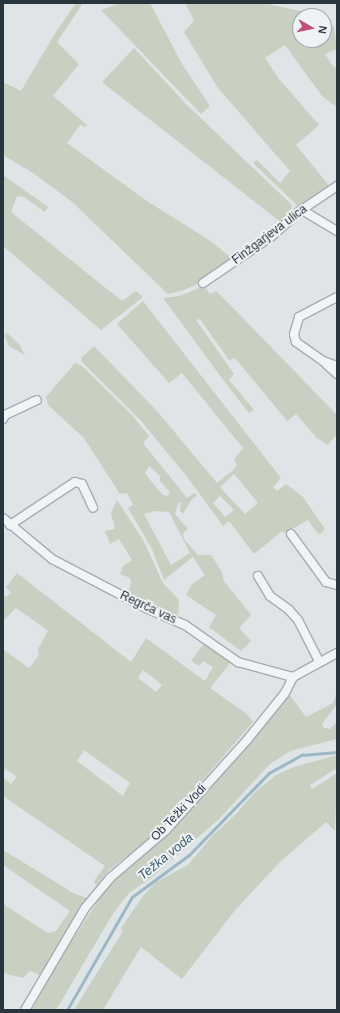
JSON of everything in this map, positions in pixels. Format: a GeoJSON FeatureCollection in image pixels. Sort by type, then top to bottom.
{"type":"FeatureCollection","features":[{"type":"Feature","properties":{"kind":"street","name":"Finžgarjeva ulica"},"geometry":{"type":"LineString","coordinates":[[203,283],[272,236],[302,210],[337,186]]}},
{"type":"Feature","properties":{"kind":"street"},"geometry":{"type":"LineString","coordinates":[[302,210],[337,231]]}},
{"type":"Feature","properties":{"kind":"street"},"geometry":{"type":"LineString","coordinates":[[337,296],[309,310],[299,317],[295,324],[296,342],[323,361],[337,374]]}},
{"type":"Feature","properties":{"kind":"street"},"geometry":{"type":"LineString","coordinates":[[323,361],[337,366]]}},
{"type":"Feature","properties":{"kind":"street"},"geometry":{"type":"LineString","coordinates":[[4,415],[37,400]]}},
{"type":"Feature","properties":{"kind":"street"},"geometry":{"type":"LineString","coordinates":[[10,525],[75,482],[82,484],[93,508]]}},
{"type":"Feature","properties":{"kind":"street","name":"Regrča vas"},"geometry":{"type":"LineString","coordinates":[[3,518],[52,559],[146,608],[185,625],[238,662],[293,677]]}},
{"type":"Feature","properties":{"kind":"street"},"geometry":{"type":"LineString","coordinates":[[291,534],[326,582],[337,585]]}},
{"type":"Feature","properties":{"kind":"street"},"geometry":{"type":"LineString","coordinates":[[258,576],[270,596],[289,610],[298,620],[319,662]]}},
{"type":"Feature","properties":{"kind":"street"},"geometry":{"type":"LineString","coordinates":[[293,677],[337,653]]}},
{"type":"Feature","properties":{"kind":"street","name":"Ob Težki Vodi"},"geometry":{"type":"LineString","coordinates":[[25,1010],[85,908],[110,878],[171,825],[285,693],[293,677]]}},
{"type":"Feature","properties":{"kind":"green space"},"geometry":{"type":"Polygon","coordinates":[[[76,3],[83,3],[57,42],[79,64],[53,96],[87,125],[86,127],[80,125],[67,143],[147,201],[212,242],[235,261],[202,282],[184,290],[168,294],[71,201],[33,173],[3,155],[3,82],[21,91],[54,35],[76,3]]]}},
{"type":"Feature","properties":{"kind":"green space"},"geometry":{"type":"Polygon","coordinates":[[[121,3],[150,3],[182,64],[210,106],[201,114],[101,10],[121,3]]]}},
{"type":"Feature","properties":{"kind":"green space"},"geometry":{"type":"Polygon","coordinates":[[[185,3],[264,3],[292,9],[292,48],[332,48],[332,26],[334,26],[337,49],[325,54],[334,68],[337,67],[337,107],[322,96],[285,45],[265,58],[279,79],[319,125],[296,145],[331,188],[299,207],[253,163],[257,160],[280,183],[290,171],[218,88],[184,32],[194,20],[185,3]]]}},
{"type":"Feature","properties":{"kind":"green space"},"geometry":{"type":"Polygon","coordinates":[[[134,48],[186,104],[291,204],[293,214],[283,224],[102,82],[134,48]]]}},
{"type":"Feature","properties":{"kind":"green space"},"geometry":{"type":"Polygon","coordinates":[[[3,175],[48,207],[45,212],[24,197],[17,196],[11,212],[122,301],[136,291],[143,297],[101,330],[3,246],[3,175]]]}},
{"type":"Feature","properties":{"kind":"green space"},"geometry":{"type":"Polygon","coordinates":[[[204,286],[210,294],[216,291],[337,415],[337,434],[328,445],[317,438],[296,414],[287,421],[235,358],[229,360],[200,319],[196,320],[234,374],[229,380],[254,410],[249,413],[163,298],[179,296],[204,286]]]}},
{"type":"Feature","properties":{"kind":"green space"},"geometry":{"type":"Polygon","coordinates":[[[143,301],[281,478],[273,487],[277,491],[286,484],[303,497],[325,529],[319,535],[308,520],[285,533],[282,531],[254,554],[229,521],[223,526],[188,478],[142,422],[82,362],[81,358],[94,346],[157,411],[217,483],[237,465],[234,460],[243,448],[182,373],[169,383],[117,324],[143,301]],[[234,474],[220,487],[245,514],[258,503],[234,474]],[[220,496],[213,503],[225,517],[234,510],[220,496]]]}},
{"type":"Feature","properties":{"kind":"green space"},"geometry":{"type":"Polygon","coordinates":[[[7,333],[19,344],[25,355],[9,346],[4,335],[7,333]]]}},
{"type":"Feature","properties":{"kind":"green space"},"geometry":{"type":"Polygon","coordinates":[[[75,363],[82,366],[131,414],[149,436],[143,443],[187,498],[195,493],[197,496],[191,500],[183,514],[180,511],[181,503],[178,503],[175,514],[188,529],[183,533],[184,539],[198,555],[211,555],[222,572],[224,581],[251,615],[239,628],[251,641],[241,651],[209,627],[216,615],[186,595],[192,584],[205,575],[193,557],[164,580],[152,549],[128,508],[133,505],[127,493],[120,494],[84,438],[48,405],[46,397],[75,363]],[[149,466],[145,473],[163,495],[168,496],[170,492],[160,481],[160,476],[149,466]],[[155,511],[144,514],[171,565],[190,553],[169,512],[155,511]]]}},
{"type":"Feature","properties":{"kind":"green space"},"geometry":{"type":"Polygon","coordinates":[[[117,500],[143,540],[163,583],[179,600],[178,617],[133,598],[128,591],[131,584],[130,578],[120,574],[123,566],[132,560],[119,539],[110,544],[105,531],[115,529],[111,513],[117,500]]]}},
{"type":"Feature","properties":{"kind":"green space"},"geometry":{"type":"Polygon","coordinates":[[[17,573],[131,662],[146,638],[205,681],[213,667],[203,661],[199,666],[191,661],[204,643],[231,662],[210,688],[247,714],[253,722],[168,820],[146,841],[109,870],[96,886],[94,881],[105,866],[3,796],[3,777],[11,784],[17,777],[6,769],[3,773],[3,649],[29,668],[39,655],[38,649],[48,631],[16,608],[3,621],[3,595],[6,597],[11,593],[6,587],[17,573]],[[143,670],[138,678],[156,692],[162,685],[143,670]],[[84,750],[77,761],[123,796],[130,783],[84,750]]]}},
{"type":"Feature","properties":{"kind":"green space"},"geometry":{"type":"Polygon","coordinates":[[[337,692],[337,704],[322,724],[324,728],[330,729],[337,722],[337,739],[290,751],[270,764],[218,820],[151,878],[129,893],[114,912],[56,1010],[32,1010],[52,972],[108,885],[144,856],[180,821],[290,695],[306,717],[333,703],[337,692]]]}},
{"type":"Feature","properties":{"kind":"green space"},"geometry":{"type":"Polygon","coordinates":[[[337,755],[337,768],[310,785],[312,789],[337,773],[335,831],[326,822],[281,861],[236,909],[182,979],[141,947],[103,1010],[74,1010],[123,931],[121,928],[143,896],[156,882],[188,865],[213,835],[235,815],[255,792],[276,775],[294,767],[337,755]]]}},
{"type":"Feature","properties":{"kind":"green space"},"geometry":{"type":"Polygon","coordinates":[[[3,850],[75,894],[87,898],[40,975],[30,971],[23,978],[3,973],[3,904],[48,933],[56,931],[70,911],[3,865],[3,850]]]}},
{"type":"Feature","properties":{"kind":"waterway","name":"Težka voda"},"geometry":{"type":"LineString","coordinates":[[67,1010],[132,897],[189,855],[269,773],[302,755],[337,752]]}}]}
